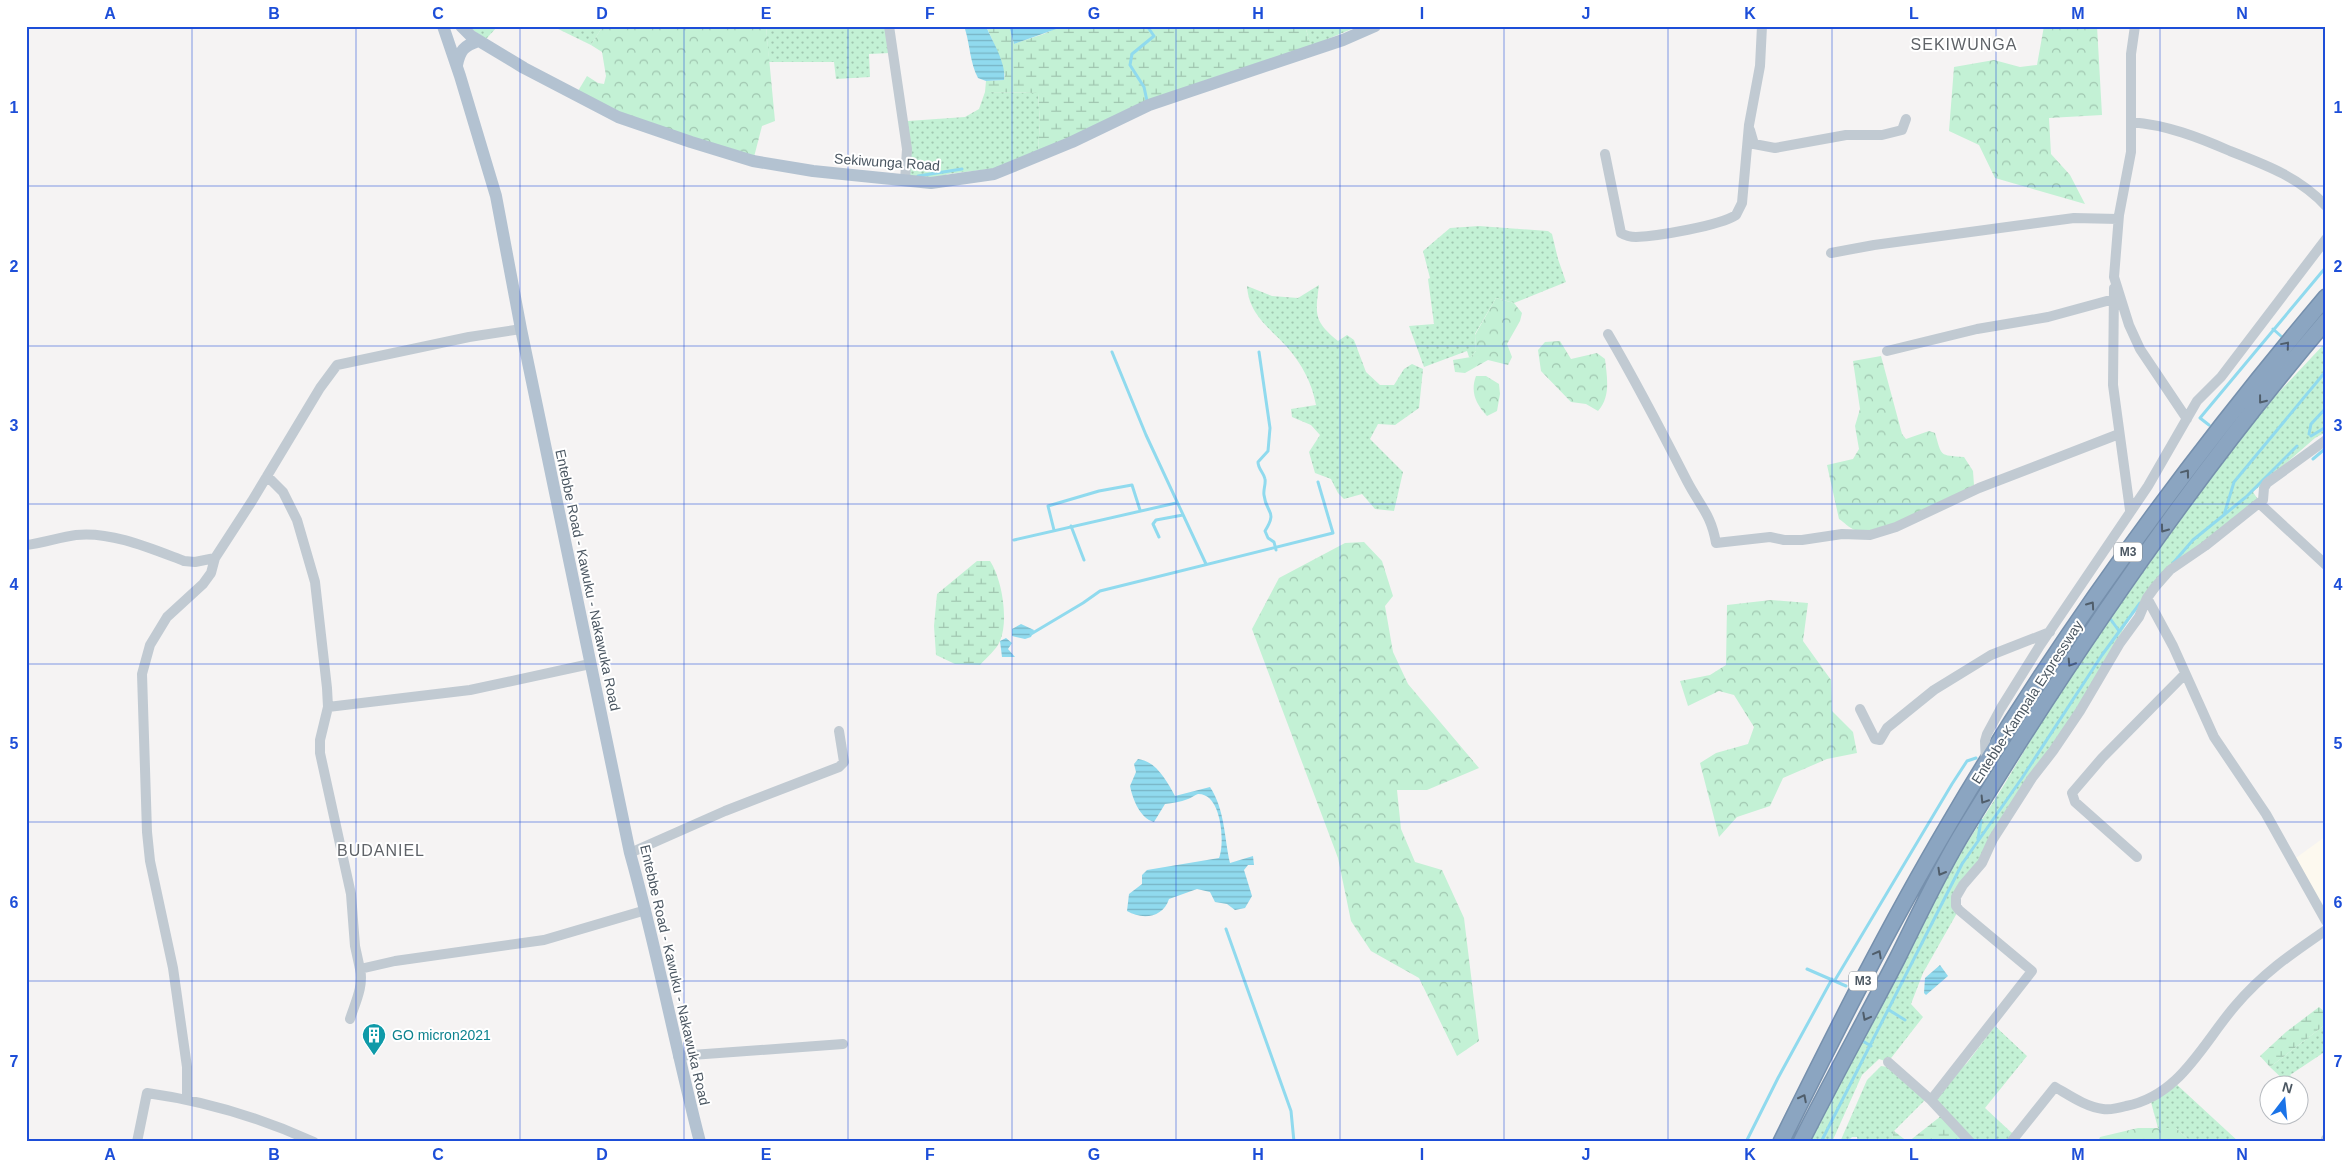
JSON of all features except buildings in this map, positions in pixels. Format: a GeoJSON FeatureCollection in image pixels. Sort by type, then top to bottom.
{"type":"FeatureCollection","features":[{"type":"Feature","properties":{"kind":"highway","name":"Entebbe-Kampala Expressway"},"geometry":{"type":"LineString","coordinates":[[1781,1142],[1934,850],[2049,666],[2128,552],[2259,377],[2326,297]]}},
{"type":"Feature","properties":{"kind":"highway","name":"Entebbe-Kampala Expressway"},"geometry":{"type":"LineString","coordinates":[[1800,1142],[1897,959],[1927,896],[1965,830],[2058,684],[2115,596],[2202,478],[2288,365],[2326,321]]}},
{"type":"Feature","properties":{"kind":"main road","name":"Entebbe Road - Kawuku - Nakawuka Road"},"geometry":{"type":"LineString","coordinates":[[443,26],[457,65],[496,196],[520,329],[630,853],[646,910],[678,1056],[700,1142]]}},
{"type":"Feature","properties":{"kind":"main road","name":"Sekiwunga Road"},"geometry":{"type":"LineString","coordinates":[[461,26],[478,41],[524,68],[618,117],[691,142],[753,161],[813,171],[931,183],[994,174],[1072,142],[1149,105],[1334,43],[1375,26]]}},
{"type":"Feature","properties":{"kind":"main road"},"geometry":{"type":"LineString","coordinates":[[457,65],[460,52],[465,45],[478,41]]}},
{"type":"Feature","properties":{"kind":"street"},"geometry":{"type":"LineString","coordinates":[[889,26],[906,149],[905,181]]}},
{"type":"Feature","properties":{"kind":"street"},"geometry":{"type":"LineString","coordinates":[[1605,154],[1621,233],[1627,236],[1636,237],[1676,231],[1724,221],[1736,215],[1740,211],[1749,125],[1760,66],[1762,26]]}},
{"type":"Feature","properties":{"kind":"street"},"geometry":{"type":"LineString","coordinates":[[2130,510],[2113,385],[2114,277],[2118,219],[2131,152],[2131,54],[2135,26]]}},
{"type":"Feature","properties":{"kind":"street"},"geometry":{"type":"LineString","coordinates":[[1749,125],[1754,144],[1775,148],[1846,135],[1882,135],[1896,132],[1902,130],[1906,119]]}},
{"type":"Feature","properties":{"kind":"street"},"geometry":{"type":"LineString","coordinates":[[2131,122],[2147,123],[2184,132],[2266,165],[2298,181],[2326,206]]}},
{"type":"Feature","properties":{"kind":"street"},"geometry":{"type":"LineString","coordinates":[[1831,253],[1874,244],[2074,218],[2118,219]]}},
{"type":"Feature","properties":{"kind":"street"},"geometry":{"type":"LineString","coordinates":[[1986,764],[1985,742],[1987,734],[2000,708],[2130,510],[2148,486],[2197,401],[2221,377],[2326,239]]}},
{"type":"Feature","properties":{"kind":"street"},"geometry":{"type":"LineString","coordinates":[[2114,277],[2129,325],[2140,349],[2187,419]]}},
{"type":"Feature","properties":{"kind":"street"},"geometry":{"type":"LineString","coordinates":[[1886,351],[1977,330],[2048,317],[2114,299]]}},
{"type":"Feature","properties":{"kind":"street"},"geometry":{"type":"LineString","coordinates":[[187,1100],[187,1067],[174,978],[150,861],[147,832],[142,674],[150,645],[167,617],[203,584],[211,573],[215,558],[336,365],[469,337],[520,329]]}},
{"type":"Feature","properties":{"kind":"street"},"geometry":{"type":"LineString","coordinates":[[1608,334],[1647,402],[1692,490],[1708,513],[1716,543],[1770,537],[1784,540],[1802,540],[1842,534],[1870,534],[1896,527],[1979,488],[2119,434]]}},
{"type":"Feature","properties":{"kind":"street"},"geometry":{"type":"LineString","coordinates":[[1931,1100],[2032,971],[1959,910],[1956,902],[1958,893],[1982,863],[1993,839],[2032,778],[2054,751],[2080,711],[2120,643],[2139,617],[2147,598],[2170,570],[2205,546],[2263,500],[2264,488],[2267,483],[2326,440]]}},
{"type":"Feature","properties":{"kind":"street"},"geometry":{"type":"LineString","coordinates":[[267,476],[283,492],[297,520],[315,582],[328,707],[320,740],[320,753],[351,894],[355,946],[362,977],[350,1019]]}},
{"type":"Feature","properties":{"kind":"street"},"geometry":{"type":"LineString","coordinates":[[2259,502],[2326,565]]}},
{"type":"Feature","properties":{"kind":"street"},"geometry":{"type":"LineString","coordinates":[[26,545],[51,542],[76,535],[119,539],[184,561],[195,562],[215,558]]}},
{"type":"Feature","properties":{"kind":"street"},"geometry":{"type":"LineString","coordinates":[[2147,598],[2173,646],[2214,737],[2266,814],[2326,921]]}},
{"type":"Feature","properties":{"kind":"street"},"geometry":{"type":"LineString","coordinates":[[1860,709],[1874,739],[1880,740],[1887,728],[1934,690],[1991,655],[2050,632]]}},
{"type":"Feature","properties":{"kind":"street"},"geometry":{"type":"LineString","coordinates":[[328,707],[470,690],[590,664]]}},
{"type":"Feature","properties":{"kind":"street"},"geometry":{"type":"LineString","coordinates":[[2137,857],[2075,802],[2072,792],[2109,750],[2185,674]]}},
{"type":"Feature","properties":{"kind":"street"},"geometry":{"type":"LineString","coordinates":[[630,853],[725,811],[842,765],[844,762],[839,731]]}},
{"type":"Feature","properties":{"kind":"street"},"geometry":{"type":"LineString","coordinates":[[360,969],[395,961],[544,940],[646,910]]}},
{"type":"Feature","properties":{"kind":"street"},"geometry":{"type":"LineString","coordinates":[[2010,1142],[2055,1087],[2103,1109],[2137,1104],[2159,1094],[2196,1058],[2219,1026],[2250,990],[2279,962],[2326,930]]}},
{"type":"Feature","properties":{"kind":"street"},"geometry":{"type":"LineString","coordinates":[[678,1056],[843,1044]]}},
{"type":"Feature","properties":{"kind":"street"},"geometry":{"type":"LineString","coordinates":[[1888,1062],[1931,1100],[1970,1142]]}},
{"type":"Feature","properties":{"kind":"street"},"geometry":{"type":"LineString","coordinates":[[137,1142],[147,1093],[187,1100],[268,1122],[314,1142]]}},
{"type":"Feature","properties":{"kind":"shaded area"},"geometry":{"type":"Polygon","coordinates":[[[2326,836],[2326,907],[2324,909],[2293,860],[2326,836]]]}},
{"type":"Feature","properties":{"kind":"green space"},"geometry":{"type":"Polygon","coordinates":[[[467,26],[498,26],[486,39],[467,26]]]}},
{"type":"Feature","properties":{"kind":"green space"},"geometry":{"type":"Polygon","coordinates":[[[552,26],[603,26],[591,45],[552,26]]]}},
{"type":"Feature","properties":{"kind":"green space"},"geometry":{"type":"Polygon","coordinates":[[[603,26],[766,26],[775,121],[762,126],[754,157],[617,113],[578,91],[587,76],[598,83],[604,84],[606,76],[602,52],[591,45],[603,26]]]}},
{"type":"Feature","properties":{"kind":"green space"},"geometry":{"type":"Polygon","coordinates":[[[766,26],[885,26],[890,53],[869,54],[870,77],[836,79],[834,62],[769,62],[766,26]]]}},
{"type":"Feature","properties":{"kind":"green space"},"geometry":{"type":"Polygon","coordinates":[[[986,26],[1009,26],[1014,44],[1059,26],[1305,26],[1311,46],[1223,74],[1135,106],[1063,141],[1038,150],[1040,123],[1038,93],[985,92],[986,81],[1004,80],[1005,75],[986,26]]]}},
{"type":"Feature","properties":{"kind":"green space"},"geometry":{"type":"Polygon","coordinates":[[[1305,26],[1359,26],[1311,46],[1305,26]]]}},
{"type":"Feature","properties":{"kind":"green space"},"geometry":{"type":"Polygon","coordinates":[[[2044,26],[2097,26],[2102,115],[2049,118],[2051,154],[2070,175],[2085,204],[1995,178],[1979,145],[1949,131],[1954,67],[1994,60],[2020,67],[2037,65],[2044,26]]]}},
{"type":"Feature","properties":{"kind":"green space"},"geometry":{"type":"Polygon","coordinates":[[[985,92],[1038,93],[1040,123],[1038,150],[999,168],[948,174],[941,177],[908,178],[908,121],[965,117],[979,109],[985,92]]]}},
{"type":"Feature","properties":{"kind":"green space"},"geometry":{"type":"Polygon","coordinates":[[[1479,226],[1548,231],[1552,234],[1566,282],[1514,303],[1496,298],[1475,334],[1476,351],[1471,357],[1469,357],[1467,351],[1424,367],[1409,326],[1434,324],[1428,279],[1430,278],[1423,251],[1450,228],[1479,226]]]}},
{"type":"Feature","properties":{"kind":"green space"},"geometry":{"type":"Polygon","coordinates":[[[1319,285],[1317,311],[1320,322],[1338,341],[1347,335],[1354,340],[1366,372],[1380,385],[1394,385],[1404,369],[1412,364],[1423,369],[1419,408],[1395,425],[1378,424],[1370,439],[1403,472],[1394,511],[1375,509],[1362,494],[1344,499],[1338,493],[1331,479],[1315,473],[1309,452],[1320,435],[1311,425],[1292,417],[1291,409],[1316,405],[1312,389],[1306,374],[1297,360],[1256,313],[1247,286],[1272,296],[1298,298],[1319,285]]]}},
{"type":"Feature","properties":{"kind":"green space"},"geometry":{"type":"Polygon","coordinates":[[[1496,298],[1514,303],[1522,313],[1520,321],[1507,344],[1512,357],[1508,365],[1488,360],[1465,373],[1455,372],[1453,360],[1471,357],[1476,351],[1475,335],[1496,298]]]}},
{"type":"Feature","properties":{"kind":"green space"},"geometry":{"type":"Polygon","coordinates":[[[1560,341],[1571,359],[1597,353],[1605,359],[1606,393],[1605,400],[1598,411],[1586,404],[1571,402],[1541,371],[1538,350],[1545,342],[1560,341]]]}},
{"type":"Feature","properties":{"kind":"green space"},"geometry":{"type":"Polygon","coordinates":[[[2326,342],[2326,432],[2315,438],[2253,492],[2261,504],[2179,566],[2157,592],[2132,614],[2069,725],[1979,863],[1958,884],[1957,913],[1923,973],[1911,1004],[1923,1017],[1888,1062],[1879,1059],[1862,1075],[1832,1142],[1808,1142],[1953,865],[2004,785],[2067,679],[2230,450],[2267,405],[2326,342]]]}},
{"type":"Feature","properties":{"kind":"green space"},"geometry":{"type":"Polygon","coordinates":[[[1881,356],[1902,434],[1906,439],[1929,431],[1935,433],[1943,453],[1950,456],[1964,457],[1973,471],[1974,485],[1896,522],[1865,531],[1855,530],[1839,519],[1827,465],[1853,459],[1859,449],[1855,426],[1860,409],[1853,361],[1881,356]]]}},
{"type":"Feature","properties":{"kind":"green space"},"geometry":{"type":"Polygon","coordinates":[[[1476,376],[1486,376],[1499,384],[1500,394],[1497,411],[1487,416],[1475,398],[1474,382],[1476,376]]]}},
{"type":"Feature","properties":{"kind":"green space"},"geometry":{"type":"Polygon","coordinates":[[[1364,542],[1382,561],[1393,596],[1385,606],[1393,652],[1408,684],[1479,768],[1427,790],[1397,790],[1401,829],[1415,862],[1442,870],[1464,918],[1479,1041],[1457,1056],[1419,978],[1371,951],[1351,921],[1338,858],[1252,629],[1279,578],[1345,543],[1364,542]]]}},
{"type":"Feature","properties":{"kind":"green space"},"geometry":{"type":"Polygon","coordinates":[[[977,561],[990,561],[998,578],[1003,600],[1003,632],[996,647],[980,665],[955,664],[936,655],[934,626],[937,594],[977,561]]]}},
{"type":"Feature","properties":{"kind":"green space"},"geometry":{"type":"Polygon","coordinates":[[[1771,600],[1808,603],[1803,641],[1831,680],[1832,711],[1853,732],[1857,753],[1827,759],[1783,778],[1770,806],[1737,817],[1719,837],[1700,763],[1716,753],[1748,744],[1754,727],[1734,695],[1719,691],[1688,706],[1680,681],[1710,675],[1726,665],[1727,605],[1771,600]]]}},
{"type":"Feature","properties":{"kind":"green space"},"geometry":{"type":"Polygon","coordinates":[[[2319,1007],[2326,1013],[2326,1024],[2270,1067],[2260,1056],[2286,1032],[2319,1007]]]}},
{"type":"Feature","properties":{"kind":"green space"},"geometry":{"type":"Polygon","coordinates":[[[2326,1024],[2326,1051],[2291,1076],[2280,1076],[2270,1067],[2326,1024]]]}},
{"type":"Feature","properties":{"kind":"green space"},"geometry":{"type":"Polygon","coordinates":[[[1995,1026],[2027,1056],[1985,1108],[2013,1134],[2007,1142],[1975,1142],[1936,1100],[1952,1076],[1967,1063],[1995,1026]]]}},
{"type":"Feature","properties":{"kind":"green space"},"geometry":{"type":"Polygon","coordinates":[[[1881,1066],[1888,1067],[1925,1100],[1894,1131],[1891,1142],[1858,1142],[1857,1137],[1852,1137],[1847,1142],[1840,1142],[1867,1080],[1881,1066]]]}},
{"type":"Feature","properties":{"kind":"green space"},"geometry":{"type":"Polygon","coordinates":[[[2175,1083],[2239,1142],[2191,1142],[2176,1128],[2158,1128],[2151,1102],[2175,1083]]]}},
{"type":"Feature","properties":{"kind":"green space"},"geometry":{"type":"Polygon","coordinates":[[[1941,1116],[1967,1142],[1908,1142],[1941,1116]]]}},
{"type":"Feature","properties":{"kind":"green space"},"geometry":{"type":"Polygon","coordinates":[[[2138,1128],[2176,1128],[2191,1142],[2098,1142],[2100,1137],[2138,1128]]]}},
{"type":"Feature","properties":{"kind":"green space"},"geometry":{"type":"Polygon","coordinates":[[[1894,1131],[1908,1142],[1891,1142],[1894,1131]]]}},
{"type":"Feature","properties":{"kind":"water"},"geometry":{"type":"Polygon","coordinates":[[[986,26],[1001,60],[1004,80],[986,81],[978,78],[973,66],[965,29],[986,26]]]}},
{"type":"Feature","properties":{"kind":"water"},"geometry":{"type":"Polygon","coordinates":[[[1009,26],[1059,26],[1059,28],[1014,44],[1009,26]]]}},
{"type":"Feature","properties":{"kind":"water"},"geometry":{"type":"Polygon","coordinates":[[[1021,624],[1034,630],[1031,637],[1025,639],[1012,636],[1012,629],[1021,624]]]}},
{"type":"Feature","properties":{"kind":"water"},"geometry":{"type":"Polygon","coordinates":[[[1006,638],[1012,643],[1008,649],[1015,657],[1002,657],[1000,641],[1006,638]]]}},
{"type":"Feature","properties":{"kind":"water"},"geometry":{"type":"Polygon","coordinates":[[[1138,759],[1156,768],[1165,778],[1175,796],[1210,787],[1219,805],[1230,863],[1253,856],[1254,865],[1248,865],[1244,870],[1252,896],[1245,908],[1235,910],[1227,904],[1215,902],[1210,892],[1197,889],[1169,899],[1162,910],[1151,916],[1139,916],[1127,911],[1129,894],[1142,884],[1142,875],[1147,870],[1219,858],[1222,842],[1217,810],[1206,796],[1198,794],[1189,799],[1165,804],[1154,822],[1145,817],[1135,802],[1130,786],[1136,772],[1134,764],[1138,759]]]}},
{"type":"Feature","properties":{"kind":"water"},"geometry":{"type":"Polygon","coordinates":[[[1940,965],[1948,976],[1926,995],[1924,993],[1925,978],[1940,965]]]}},
{"type":"Feature","properties":{"kind":"waterway"},"geometry":{"type":"LineString","coordinates":[[1147,26],[1154,36],[1132,54],[1130,65],[1144,87],[1147,101]]}},
{"type":"Feature","properties":{"kind":"waterway"},"geometry":{"type":"LineString","coordinates":[[918,176],[962,169]]}},
{"type":"Feature","properties":{"kind":"waterway"},"geometry":{"type":"LineString","coordinates":[[2209,425],[2200,418],[2326,267]]}},
{"type":"Feature","properties":{"kind":"waterway"},"geometry":{"type":"LineString","coordinates":[[2273,329],[2282,337]]}},
{"type":"Feature","properties":{"kind":"waterway"},"geometry":{"type":"LineString","coordinates":[[1112,352],[1146,435],[1206,564]]}},
{"type":"Feature","properties":{"kind":"waterway"},"geometry":{"type":"LineString","coordinates":[[1259,352],[1270,428],[1268,451],[1258,462],[1265,479],[1264,495],[1271,515],[1265,531],[1268,538],[1274,542],[1276,550]]}},
{"type":"Feature","properties":{"kind":"waterway"},"geometry":{"type":"LineString","coordinates":[[2224,515],[2234,482],[2326,371]]}},
{"type":"Feature","properties":{"kind":"waterway"},"geometry":{"type":"LineString","coordinates":[[2309,434],[2311,424],[2326,408]]}},
{"type":"Feature","properties":{"kind":"waterway"},"geometry":{"type":"LineString","coordinates":[[2311,436],[2326,427]]}},
{"type":"Feature","properties":{"kind":"waterway"},"geometry":{"type":"LineString","coordinates":[[2173,563],[2193,540],[2246,497],[2297,446]]}},
{"type":"Feature","properties":{"kind":"waterway"},"geometry":{"type":"LineString","coordinates":[[2313,459],[2326,448]]}},
{"type":"Feature","properties":{"kind":"waterway"},"geometry":{"type":"LineString","coordinates":[[1031,634],[1100,591],[1333,533],[1318,482]]}},
{"type":"Feature","properties":{"kind":"waterway"},"geometry":{"type":"LineString","coordinates":[[1054,530],[1048,506],[1099,491],[1132,485],[1140,510]]}},
{"type":"Feature","properties":{"kind":"waterway"},"geometry":{"type":"LineString","coordinates":[[1014,540],[1176,503]]}},
{"type":"Feature","properties":{"kind":"waterway"},"geometry":{"type":"LineString","coordinates":[[1159,537],[1153,524],[1156,520],[1183,515]]}},
{"type":"Feature","properties":{"kind":"waterway"},"geometry":{"type":"LineString","coordinates":[[1071,526],[1084,560]]}},
{"type":"Feature","properties":{"kind":"waterway"},"geometry":{"type":"LineString","coordinates":[[1821,1142],[1962,864],[2022,778],[2102,655],[2140,603]]}},
{"type":"Feature","properties":{"kind":"waterway"},"geometry":{"type":"LineString","coordinates":[[2109,617],[2119,631]]}},
{"type":"Feature","properties":{"kind":"waterway"},"geometry":{"type":"LineString","coordinates":[[1835,980],[1952,784],[1967,761],[1976,758]]}},
{"type":"Feature","properties":{"kind":"waterway"},"geometry":{"type":"LineString","coordinates":[[1978,839],[1981,820]]}},
{"type":"Feature","properties":{"kind":"waterway"},"geometry":{"type":"LineString","coordinates":[[1226,929],[1291,1111],[1294,1142]]}},
{"type":"Feature","properties":{"kind":"waterway"},"geometry":{"type":"LineString","coordinates":[[1807,969],[1846,986]]}},
{"type":"Feature","properties":{"kind":"waterway"},"geometry":{"type":"LineString","coordinates":[[1746,1142],[1778,1078],[1832,979]]}},
{"type":"Feature","properties":{"kind":"waterway"},"geometry":{"type":"LineString","coordinates":[[1889,1010],[1905,1020]]}},
{"type":"Feature","properties":{"kind":"waterway"},"geometry":{"type":"LineString","coordinates":[[1861,1040],[1871,1046]]}},
{"type":"Feature","properties":{"kind":"place","name":"GO micron2021"},"geometry":{"type":"Point","coordinates":[374,1056]}},
{"type":"Feature","properties":{"kind":"district","name":"SEKIWUNGA"},"geometry":{"type":"Point","coordinates":[1964,44]}},
{"type":"Feature","properties":{"kind":"district","name":"BUDANIEL"},"geometry":{"type":"Point","coordinates":[381,850]}}]}
